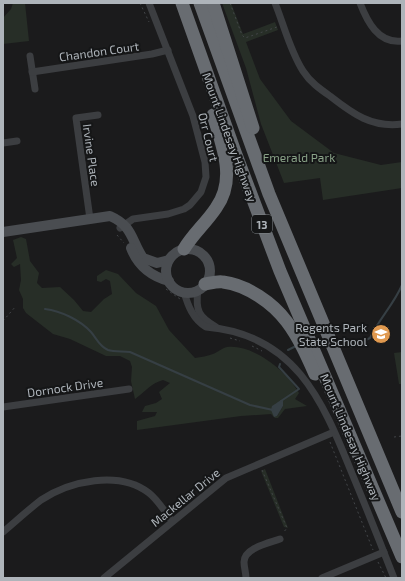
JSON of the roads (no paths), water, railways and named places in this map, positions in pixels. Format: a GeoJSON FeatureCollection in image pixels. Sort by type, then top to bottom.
{"type":"FeatureCollection","features":[{"type":"Feature","properties":{"kind":"highway","name":"Mount Lindesay Highway"},"geometry":{"type":"LineString","coordinates":[[182,3],[261,222],[402,557]]}},
{"type":"Feature","properties":{"kind":"highway","name":"Mount Lindesay Highway"},"geometry":{"type":"LineString","coordinates":[[200,3],[269,194],[402,512]]}},
{"type":"Feature","properties":{"kind":"highway"},"geometry":{"type":"LineString","coordinates":[[213,3],[245,100],[267,176],[269,194]]}},
{"type":"Feature","properties":{"kind":"highway"},"geometry":{"type":"LineString","coordinates":[[184,249],[219,204],[224,192],[227,174],[225,155],[195,57],[194,36]]}},
{"type":"Feature","properties":{"kind":"highway"},"geometry":{"type":"LineString","coordinates":[[202,287],[219,282],[231,284],[257,295],[272,306],[293,330],[327,398],[339,409]]}},
{"type":"Feature","properties":{"kind":"street","name":"Orr Court"},"geometry":{"type":"LineString","coordinates":[[122,226],[140,218],[168,214],[184,209],[196,199],[204,184],[206,170],[203,152],[193,116],[149,3]]}},
{"type":"Feature","properties":{"kind":"street"},"geometry":{"type":"LineString","coordinates":[[275,3],[295,56],[303,71],[313,83],[352,113],[365,120],[379,124],[402,124]]}},
{"type":"Feature","properties":{"kind":"street"},"geometry":{"type":"LineString","coordinates":[[360,3],[372,27],[378,34],[388,40],[402,41]]}},
{"type":"Feature","properties":{"kind":"street","name":"Chandon Court"},"geometry":{"type":"LineString","coordinates":[[32,72],[152,54],[168,50]]}},
{"type":"Feature","properties":{"kind":"street"},"geometry":{"type":"LineString","coordinates":[[30,56],[35,89]]}},
{"type":"Feature","properties":{"kind":"street","name":"Irvine Place"},"geometry":{"type":"LineString","coordinates":[[95,218],[76,118],[98,114]]}},
{"type":"Feature","properties":{"kind":"street"},"geometry":{"type":"LineString","coordinates":[[3,143],[17,141]]}},
{"type":"Feature","properties":{"kind":"street"},"geometry":{"type":"LineString","coordinates":[[3,232],[95,218],[122,226],[143,258],[157,263],[169,260]]}},
{"type":"Feature","properties":{"kind":"street"},"geometry":{"type":"LineString","coordinates":[[122,226],[139,265],[162,279],[169,281],[178,290],[184,292],[202,287]]}},
{"type":"Feature","properties":{"kind":"street"},"geometry":{"type":"LineString","coordinates":[[169,281],[167,270],[169,260],[173,255],[184,249],[196,250],[201,253],[209,262],[210,274],[202,287],[196,304],[200,315],[204,320],[217,328]]}},
{"type":"Feature","properties":{"kind":"street"},"geometry":{"type":"LineString","coordinates":[[184,292],[196,320],[206,327],[217,328],[246,336],[271,348],[290,362],[312,388],[334,432],[394,578]]}},
{"type":"Feature","properties":{"kind":"street","name":"Dornock Drive"},"geometry":{"type":"LineString","coordinates":[[3,407],[129,389]]}},
{"type":"Feature","properties":{"kind":"street","name":"Mackellar Drive"},"geometry":{"type":"LineString","coordinates":[[104,578],[226,478],[334,432]]}},
{"type":"Feature","properties":{"kind":"street"},"geometry":{"type":"LineString","coordinates":[[3,532],[41,500],[57,492],[77,485],[104,480],[121,480],[135,484],[150,493],[172,521]]}},
{"type":"Feature","properties":{"kind":"street"},"geometry":{"type":"LineString","coordinates":[[246,578],[244,561],[246,555],[250,551],[280,539]]}},
{"type":"Feature","properties":{"kind":"street"},"geometry":{"type":"LineString","coordinates":[[322,578],[384,552]]}},
{"type":"Feature","properties":{"kind":"waterway"},"geometry":{"type":"LineString","coordinates":[[351,347],[370,338],[395,299],[402,285]]}},
{"type":"Feature","properties":{"kind":"waterway"},"geometry":{"type":"LineString","coordinates":[[45,309],[76,320],[87,328],[100,344],[108,350],[130,352],[250,405],[273,410]]}},
{"type":"Feature","properties":{"kind":"waterway"},"geometry":{"type":"LineString","coordinates":[[288,350],[296,346]]}},
{"type":"Feature","properties":{"kind":"waterway"},"geometry":{"type":"LineString","coordinates":[[280,364],[279,367],[299,389],[281,401]]}},
{"type":"Feature","properties":{"kind":"place","name":"Regents Park State School"},"geometry":{"type":"Point","coordinates":[381,334]}},
{"type":"Feature","properties":{"kind":"park label","name":"Emerald Park"},"geometry":{"type":"Point","coordinates":[299,157]}}]}
